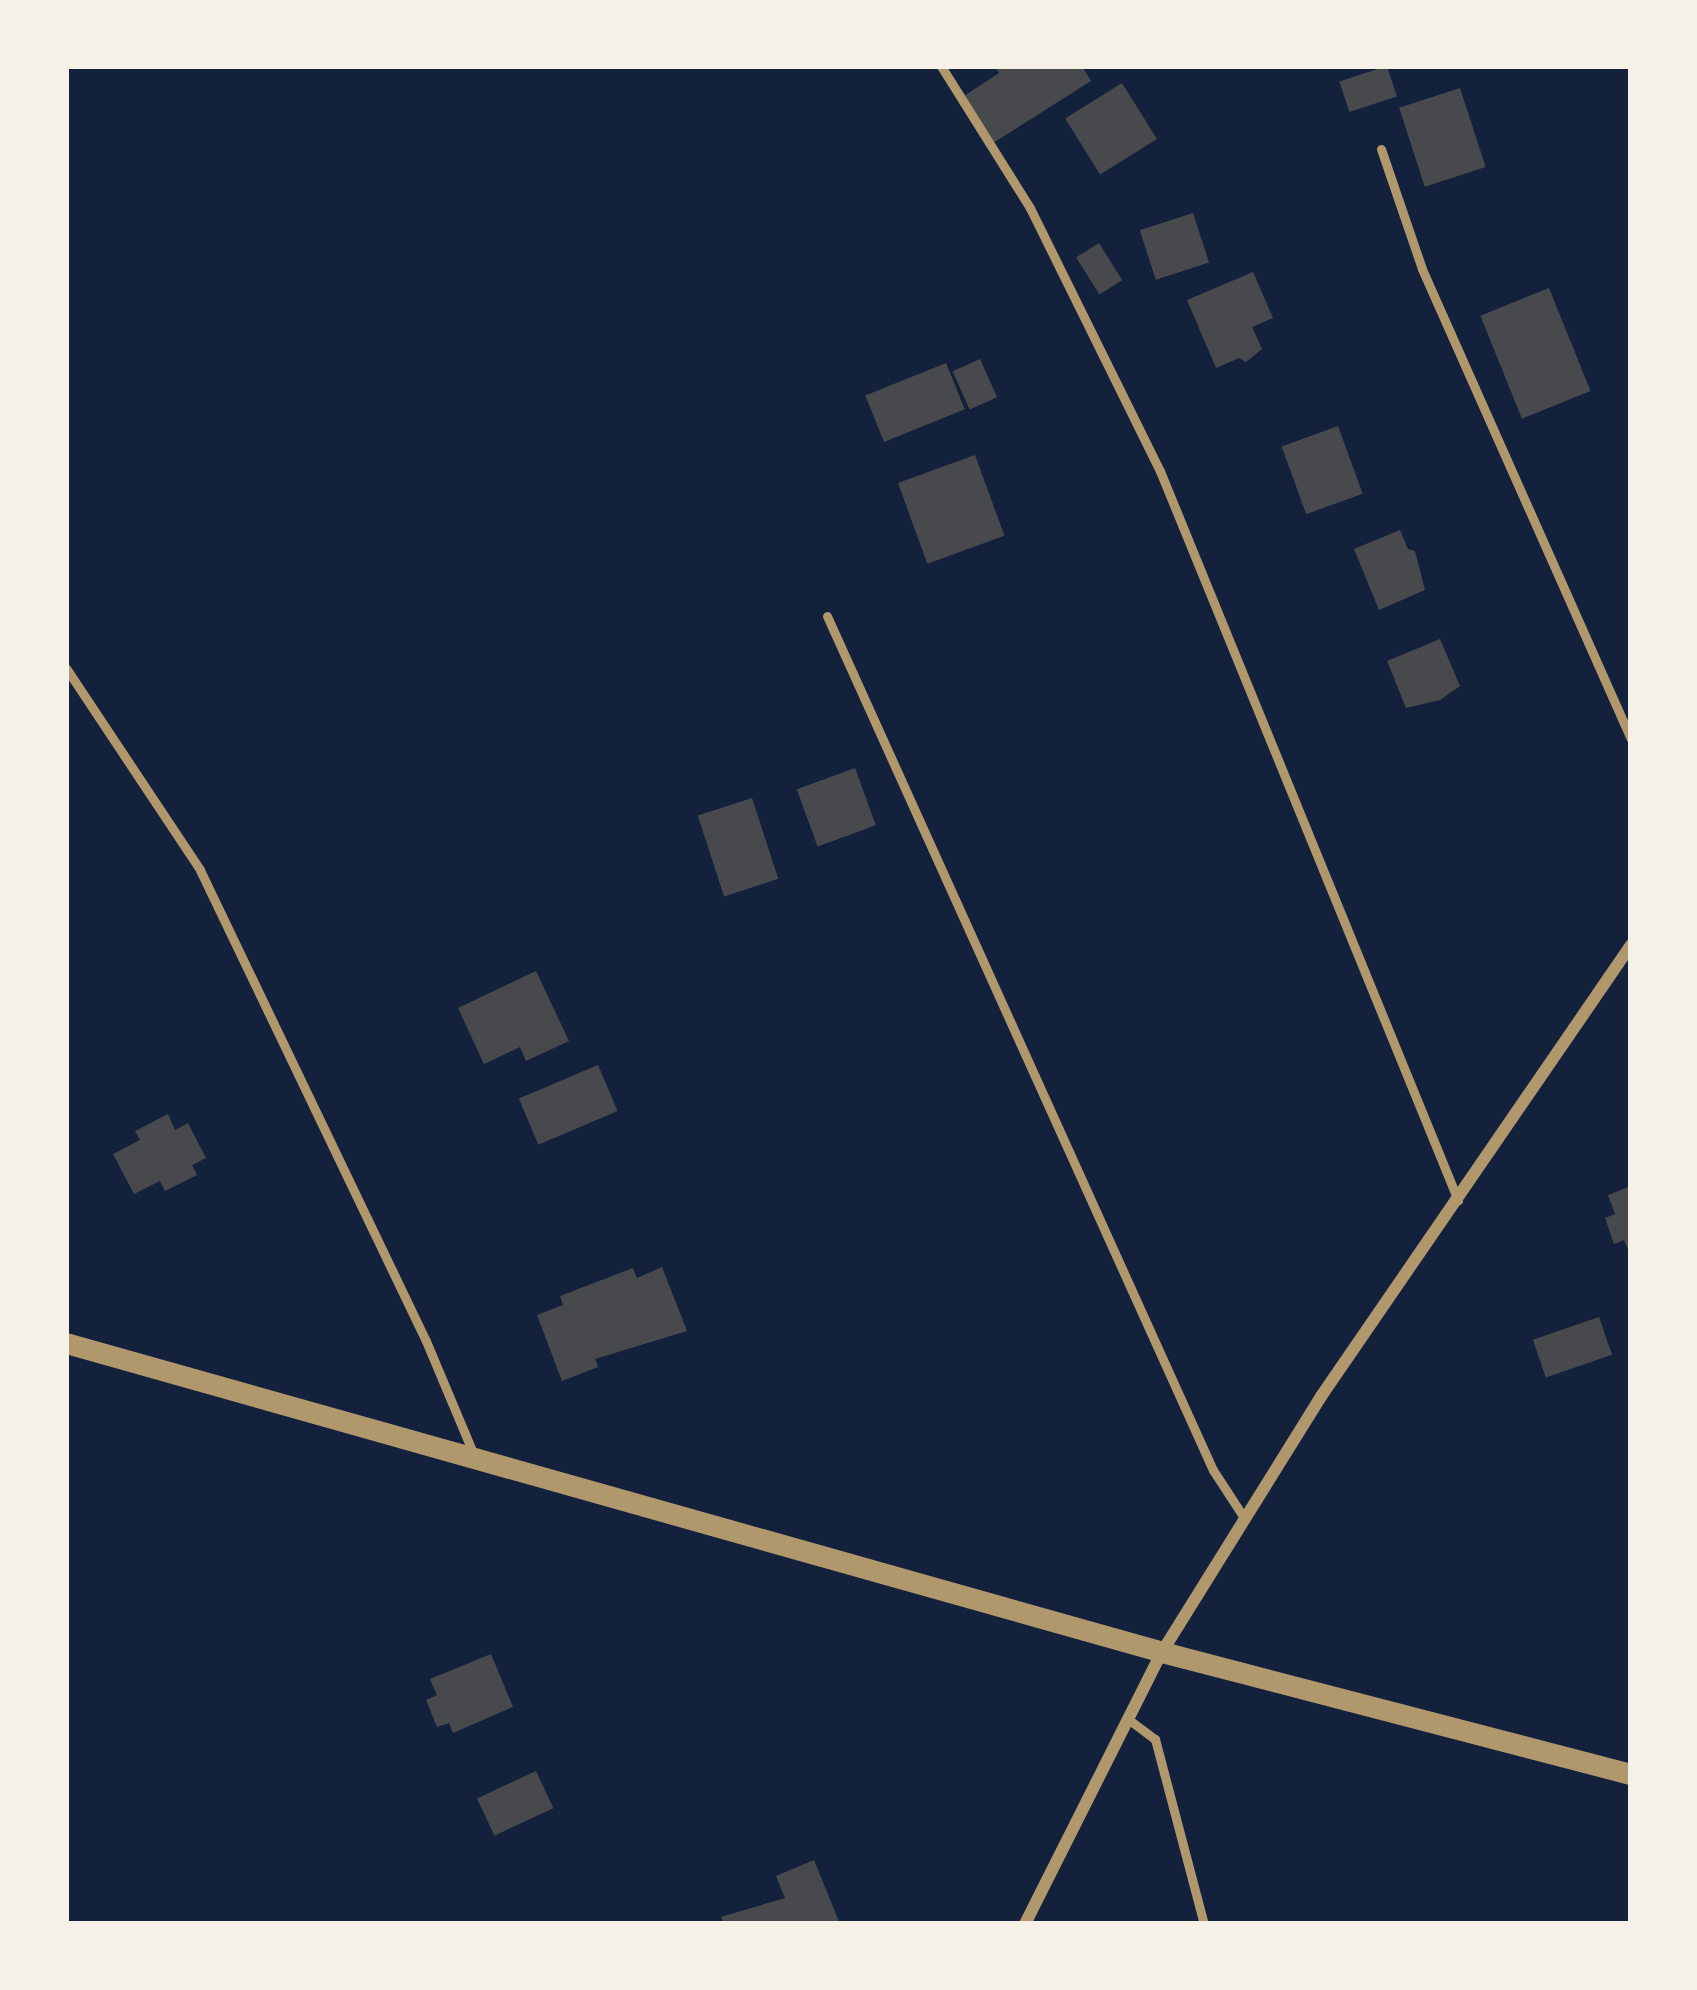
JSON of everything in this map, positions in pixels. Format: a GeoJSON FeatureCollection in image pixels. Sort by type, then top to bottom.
{"type":"FeatureCollection","features":[{"type":"Feature","properties":{"kind":"street"},"geometry":{"type":"LineString","coordinates":[[1025,1924],[1162,1652],[1322,1395],[1631,945]]}},
{"type":"Feature","properties":{"kind":"street"},"geometry":{"type":"LineString","coordinates":[[66,1343],[1162,1652],[1631,1774]]}},
{"type":"Feature","properties":{"kind":"lane"},"geometry":{"type":"LineString","coordinates":[[941,66],[1030,208],[1160,471],[1457,1200]]}},
{"type":"Feature","properties":{"kind":"lane"},"geometry":{"type":"LineString","coordinates":[[1382,148],[1421,269],[1631,739]]}},
{"type":"Feature","properties":{"kind":"lane"},"geometry":{"type":"LineString","coordinates":[[827,616],[1213,1470],[1245,1519]]}},
{"type":"Feature","properties":{"kind":"lane"},"geometry":{"type":"LineString","coordinates":[[66,668],[200,870],[426,1341],[476,1460]]}},
{"type":"Feature","properties":{"kind":"lane"},"geometry":{"type":"LineString","coordinates":[[1128,1720],[1155,1739],[1204,1924]]}},
{"type":"Feature","properties":{"kind":"building"},"geometry":{"type":"Polygon","coordinates":[[[995,66],[1082,66],[1091,81],[993,143],[964,96],[999,73],[995,66]]]}},
{"type":"Feature","properties":{"kind":"building"},"geometry":{"type":"Polygon","coordinates":[[[1387,66],[1397,96],[1349,112],[1339,81],[1387,66]]]}},
{"type":"Feature","properties":{"kind":"building"},"geometry":{"type":"Polygon","coordinates":[[[1122,83],[1157,139],[1100,174],[1065,119],[1122,83]]]}},
{"type":"Feature","properties":{"kind":"building"},"geometry":{"type":"Polygon","coordinates":[[[1460,88],[1486,167],[1425,187],[1399,108],[1460,88]]]}},
{"type":"Feature","properties":{"kind":"building"},"geometry":{"type":"Polygon","coordinates":[[[1193,213],[1209,262],[1156,280],[1140,230],[1193,213]]]}},
{"type":"Feature","properties":{"kind":"building"},"geometry":{"type":"Polygon","coordinates":[[[1099,243],[1122,280],[1099,295],[1076,257],[1099,243]]]}},
{"type":"Feature","properties":{"kind":"building"},"geometry":{"type":"Polygon","coordinates":[[[1253,272],[1273,318],[1252,327],[1262,349],[1246,362],[1239,358],[1216,368],[1187,300],[1253,272]]]}},
{"type":"Feature","properties":{"kind":"building"},"geometry":{"type":"Polygon","coordinates":[[[1549,288],[1591,391],[1522,419],[1480,316],[1549,288]]]}},
{"type":"Feature","properties":{"kind":"building"},"geometry":{"type":"Polygon","coordinates":[[[980,359],[997,397],[970,410],[953,371],[980,359]]]}},
{"type":"Feature","properties":{"kind":"building"},"geometry":{"type":"Polygon","coordinates":[[[946,363],[965,409],[884,442],[865,396],[946,363]]]}},
{"type":"Feature","properties":{"kind":"building"},"geometry":{"type":"Polygon","coordinates":[[[1338,426],[1363,494],[1306,514],[1282,447],[1338,426]]]}},
{"type":"Feature","properties":{"kind":"building"},"geometry":{"type":"Polygon","coordinates":[[[975,455],[1004,536],[927,564],[898,483],[975,455]]]}},
{"type":"Feature","properties":{"kind":"building"},"geometry":{"type":"Polygon","coordinates":[[[1400,530],[1408,549],[1415,551],[1425,590],[1379,610],[1354,549],[1400,530]]]}},
{"type":"Feature","properties":{"kind":"building"},"geometry":{"type":"Polygon","coordinates":[[[1440,639],[1460,686],[1440,700],[1406,708],[1387,661],[1440,639]]]}},
{"type":"Feature","properties":{"kind":"building"},"geometry":{"type":"Polygon","coordinates":[[[855,768],[876,825],[818,847],[797,789],[855,768]]]}},
{"type":"Feature","properties":{"kind":"building"},"geometry":{"type":"Polygon","coordinates":[[[752,798],[778,879],[724,896],[698,816],[752,798]]]}},
{"type":"Feature","properties":{"kind":"building"},"geometry":{"type":"Polygon","coordinates":[[[536,971],[569,1041],[526,1061],[520,1047],[484,1064],[458,1008],[536,971]]]}},
{"type":"Feature","properties":{"kind":"building"},"geometry":{"type":"Polygon","coordinates":[[[598,1065],[618,1111],[538,1145],[519,1099],[598,1065]]]}},
{"type":"Feature","properties":{"kind":"building"},"geometry":{"type":"Polygon","coordinates":[[[168,1114],[175,1130],[188,1123],[206,1158],[192,1165],[197,1175],[165,1191],[160,1181],[134,1194],[113,1154],[140,1140],[135,1131],[168,1114]]]}},
{"type":"Feature","properties":{"kind":"building"},"geometry":{"type":"Polygon","coordinates":[[[1631,1186],[1631,1257],[1624,1240],[1614,1244],[1605,1218],[1615,1214],[1608,1195],[1631,1186]]]}},
{"type":"Feature","properties":{"kind":"building"},"geometry":{"type":"Polygon","coordinates":[[[662,1267],[687,1331],[595,1359],[598,1367],[562,1381],[537,1315],[563,1305],[560,1296],[633,1268],[637,1278],[662,1267]]]}},
{"type":"Feature","properties":{"kind":"building"},"geometry":{"type":"Polygon","coordinates":[[[1599,1317],[1612,1355],[1546,1378],[1533,1340],[1599,1317]]]}},
{"type":"Feature","properties":{"kind":"building"},"geometry":{"type":"Polygon","coordinates":[[[491,1654],[513,1707],[453,1733],[449,1723],[437,1727],[426,1700],[437,1695],[430,1679],[491,1654]]]}},
{"type":"Feature","properties":{"kind":"building"},"geometry":{"type":"Polygon","coordinates":[[[536,1771],[553,1808],[494,1836],[477,1798],[536,1771]]]}},
{"type":"Feature","properties":{"kind":"building"},"geometry":{"type":"Polygon","coordinates":[[[814,1860],[840,1924],[724,1924],[721,1917],[785,1898],[776,1876],[814,1860]]]}}]}
